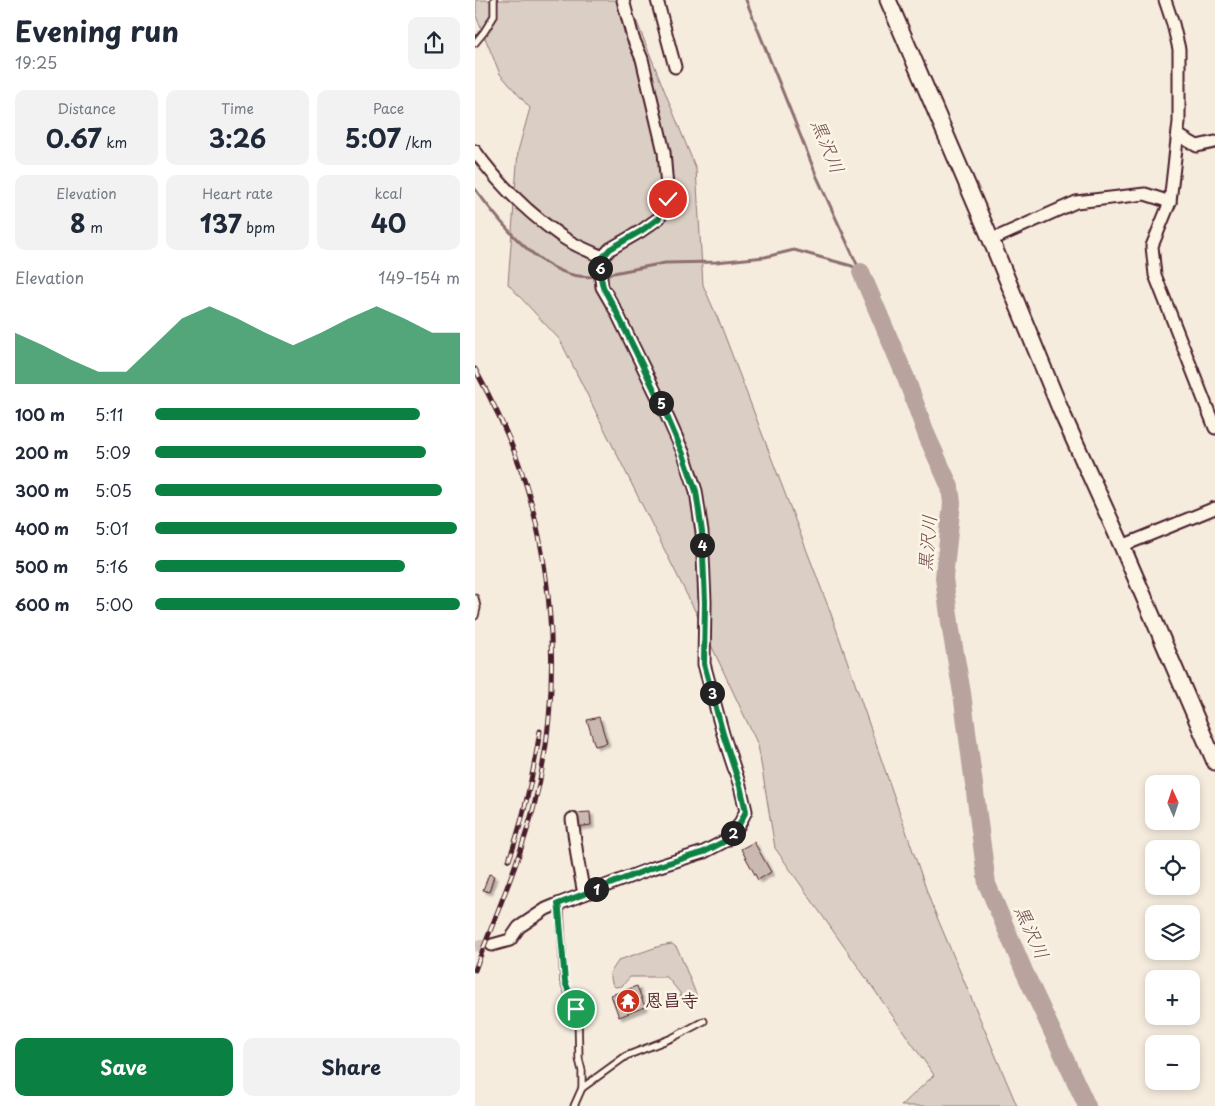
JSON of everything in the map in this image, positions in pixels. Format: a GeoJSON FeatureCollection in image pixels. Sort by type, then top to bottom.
{"type":"FeatureCollection","features":[{"type":"Feature","properties":{"kind":"street"},"geometry":{"type":"LineString","coordinates":[[492,945],[510,940],[519,927],[546,909],[649,869],[704,852],[727,840],[739,825],[746,811],[704,664],[705,602],[702,542],[696,491],[666,414],[603,287],[600,266],[603,257],[610,249],[659,218],[668,199],[664,152],[642,59],[633,38],[623,0]]}},
{"type":"Feature","properties":{"kind":"street"},"geometry":{"type":"LineString","coordinates":[[657,0],[675,67]]}},
{"type":"Feature","properties":{"kind":"street"},"geometry":{"type":"LineString","coordinates":[[888,0],[991,240],[1061,411],[1122,546],[1215,762]]}},
{"type":"Feature","properties":{"kind":"street"},"geometry":{"type":"LineString","coordinates":[[1165,0],[1179,49],[1178,135],[1170,202],[1152,246],[1155,275],[1215,428]]}},
{"type":"Feature","properties":{"kind":"street"},"geometry":{"type":"LineString","coordinates":[[1178,135],[1197,146],[1215,142]]}},
{"type":"Feature","properties":{"kind":"street"},"geometry":{"type":"LineString","coordinates":[[475,151],[503,186],[547,226],[563,237],[603,257]]}},
{"type":"Feature","properties":{"kind":"street"},"geometry":{"type":"LineString","coordinates":[[991,240],[1076,202],[1145,194],[1170,202]]}},
{"type":"Feature","properties":{"kind":"street"},"geometry":{"type":"LineString","coordinates":[[1122,546],[1215,508]]}},
{"type":"Feature","properties":{"kind":"street"},"geometry":{"type":"LineString","coordinates":[[572,819],[577,862],[585,894]]}},
{"type":"Feature","properties":{"kind":"lane"},"geometry":{"type":"LineString","coordinates":[[475,43],[494,16],[494,0]]}},
{"type":"Feature","properties":{"kind":"lane"},"geometry":{"type":"LineString","coordinates":[[475,598],[477,608],[475,616]]}},
{"type":"Feature","properties":{"kind":"lane"},"geometry":{"type":"LineString","coordinates":[[558,904],[565,982],[578,1015],[578,1052],[582,1071],[582,1088],[574,1106]]}},
{"type":"Feature","properties":{"kind":"lane"},"geometry":{"type":"LineString","coordinates":[[582,1088],[626,1056],[672,1038],[704,1021]]}},
{"type":"Feature","properties":{"kind":"shaded area"},"geometry":{"type":"Polygon","coordinates":[[[476,0],[628,0],[696,169],[703,285],[721,326],[831,614],[931,903],[1017,1106],[901,1106],[934,1075],[775,848],[758,745],[696,613],[560,340],[508,284],[518,151],[530,108],[500,74],[476,16],[476,0]]]}},
{"type":"Feature","properties":{"kind":"shaded area"},"geometry":{"type":"Polygon","coordinates":[[[672,944],[679,952],[696,994],[696,1000],[681,1002],[680,993],[667,977],[630,977],[622,986],[615,987],[612,983],[610,973],[619,960],[660,946],[672,944]]]}},
{"type":"Feature","properties":{"kind":"building"},"geometry":{"type":"Polygon","coordinates":[[[599,717],[607,743],[595,746],[587,720],[599,717]]]}},
{"type":"Feature","properties":{"kind":"building"},"geometry":{"type":"Polygon","coordinates":[[[590,812],[591,825],[576,827],[575,813],[590,812]]]}},
{"type":"Feature","properties":{"kind":"building"},"geometry":{"type":"Polygon","coordinates":[[[754,842],[771,872],[758,880],[741,849],[754,842]]]}},
{"type":"Feature","properties":{"kind":"building"},"geometry":{"type":"Polygon","coordinates":[[[489,874],[494,876],[489,892],[483,890],[489,874]]]}},
{"type":"Feature","properties":{"kind":"building","name":"恩昌寺"},"geometry":{"type":"Polygon","coordinates":[[[637,986],[645,1007],[619,1017],[611,995],[637,986]]]}},
{"type":"Feature","properties":{"kind":"waterway","name":"黒沢川"},"geometry":{"type":"LineString","coordinates":[[746,0],[817,177],[860,271]]}},
{"type":"Feature","properties":{"kind":"waterway"},"geometry":{"type":"LineString","coordinates":[[475,189],[512,234],[543,261],[560,271],[578,276],[597,276]]}},
{"type":"Feature","properties":{"kind":"waterway"},"geometry":{"type":"LineString","coordinates":[[603,275],[665,263],[716,262],[765,257],[794,250],[852,266],[861,272]]}},
{"type":"Feature","properties":{"kind":"waterway","name":"黒沢川"},"geometry":{"type":"LineString","coordinates":[[861,272],[906,378],[927,436],[950,487],[952,503],[944,578],[962,693],[987,884],[1024,971],[1087,1106]]}},
{"type":"Feature","properties":{"kind":"tunnel"},"geometry":{"type":"LineString","coordinates":[[475,946],[492,945]]}},
{"type":"Feature","properties":{"kind":"railway"},"geometry":{"type":"LineString","coordinates":[[475,369],[507,434],[531,502],[540,539],[546,578],[551,656],[551,695],[547,734],[533,810],[513,870],[475,970]]}},
{"type":"Feature","properties":{"kind":"railway"},"geometry":{"type":"LineString","coordinates":[[509,860],[527,796],[540,731]]}},
{"type":"Feature","properties":{"kind":"place","name":"恩昌寺"},"geometry":{"type":"Point","coordinates":[628,1001]}},
{"type":"Feature","properties":{"kind":"route"},"geometry":{"type":"LineString","coordinates":[[576,1009],[565,982],[558,904],[649,869],[704,852],[727,840],[739,825],[746,811],[704,664],[705,602],[702,532],[696,491],[666,414],[603,287],[601,278],[600,266],[603,257],[610,249],[659,218],[668,199]]}}]}
